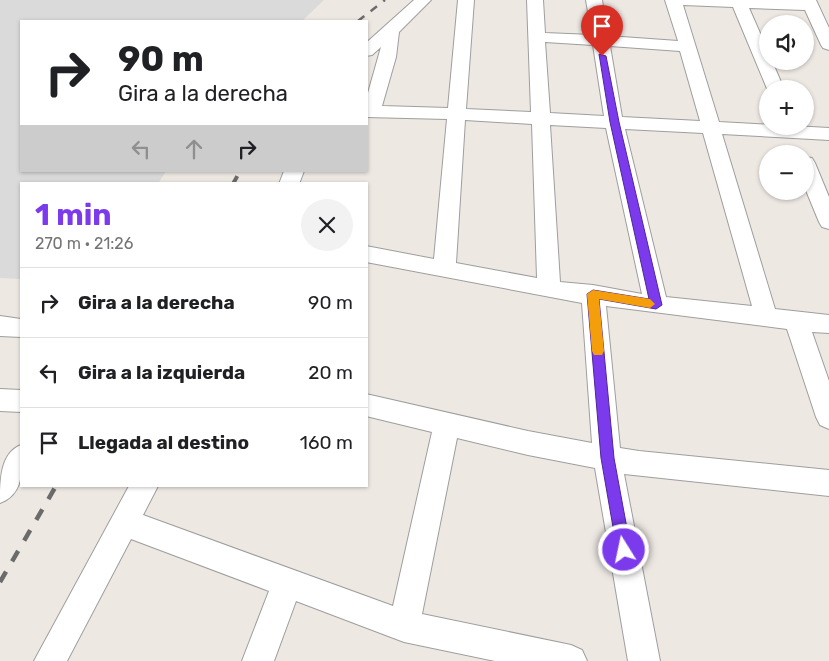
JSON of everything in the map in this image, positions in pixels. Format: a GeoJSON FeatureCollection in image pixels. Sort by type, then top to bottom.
{"type":"FeatureCollection","features":[{"type":"Feature","properties":{"kind":"street"},"geometry":{"type":"LineString","coordinates":[[368,49],[391,31],[423,0]]}},
{"type":"Feature","properties":{"kind":"street"},"geometry":{"type":"LineString","coordinates":[[445,269],[455,114],[466,0]]}},
{"type":"Feature","properties":{"kind":"street"},"geometry":{"type":"LineString","coordinates":[[536,0],[549,289]]}},
{"type":"Feature","properties":{"kind":"street"},"geometry":{"type":"LineString","coordinates":[[594,0],[599,40],[614,122],[656,305]]}},
{"type":"Feature","properties":{"kind":"street"},"geometry":{"type":"LineString","coordinates":[[766,316],[673,0],[810,3],[829,45]]}},
{"type":"Feature","properties":{"kind":"street"},"geometry":{"type":"LineString","coordinates":[[739,1],[771,80]]}},
{"type":"Feature","properties":{"kind":"street"},"geometry":{"type":"LineString","coordinates":[[391,31],[388,57],[369,111],[541,118],[711,128],[759,129]]}},
{"type":"Feature","properties":{"kind":"street"},"geometry":{"type":"LineString","coordinates":[[537,37],[686,46]]}},
{"type":"Feature","properties":{"kind":"street"},"geometry":{"type":"LineString","coordinates":[[814,132],[829,134]]}},
{"type":"Feature","properties":{"kind":"street"},"geometry":{"type":"LineString","coordinates":[[814,185],[829,222]]}},
{"type":"Feature","properties":{"kind":"street"},"geometry":{"type":"LineString","coordinates":[[368,254],[549,289],[593,294],[656,305],[829,324]]}},
{"type":"Feature","properties":{"kind":"street"},"geometry":{"type":"LineString","coordinates":[[593,294],[607,458],[644,661]]}},
{"type":"Feature","properties":{"kind":"street"},"geometry":{"type":"LineString","coordinates":[[796,321],[829,418]]}},
{"type":"Feature","properties":{"kind":"street"},"geometry":{"type":"LineString","coordinates":[[0,326],[20,328]]}},
{"type":"Feature","properties":{"kind":"street"},"geometry":{"type":"LineString","coordinates":[[0,400],[20,401]]}},
{"type":"Feature","properties":{"kind":"street"},"geometry":{"type":"LineString","coordinates":[[368,405],[528,444],[639,464],[829,483]]}},
{"type":"Feature","properties":{"kind":"street"},"geometry":{"type":"LineString","coordinates":[[404,626],[447,425]]}},
{"type":"Feature","properties":{"kind":"street"},"geometry":{"type":"LineString","coordinates":[[0,489],[20,459]]}},
{"type":"Feature","properties":{"kind":"street"},"geometry":{"type":"LineString","coordinates":[[50,661],[143,487]]}},
{"type":"Feature","properties":{"kind":"street"},"geometry":{"type":"LineString","coordinates":[[124,522],[404,626],[571,661]]}},
{"type":"Feature","properties":{"kind":"street"},"geometry":{"type":"LineString","coordinates":[[258,661],[287,583]]}},
{"type":"Feature","properties":{"kind":"shaded area"},"geometry":{"type":"Polygon","coordinates":[[[0,0],[324,0],[303,20],[20,20],[20,172],[165,172],[159,182],[20,182],[20,279],[0,278],[0,0]]]}},
{"type":"Feature","properties":{"kind":"railway"},"geometry":{"type":"LineString","coordinates":[[359,20],[385,0]]}},
{"type":"Feature","properties":{"kind":"railway"},"geometry":{"type":"LineString","coordinates":[[234,182],[239,172]]}},
{"type":"Feature","properties":{"kind":"railway"},"geometry":{"type":"LineString","coordinates":[[0,582],[55,487]]}},
{"type":"Feature","properties":{"kind":"slow traffic"},"geometry":{"type":"LineString","coordinates":[[598,351],[593,294],[650,304]]}},
{"type":"Feature","properties":{"kind":"route"},"geometry":{"type":"LineString","coordinates":[[602,56],[614,122],[656,305],[593,294],[607,458],[624,550]]}}]}
